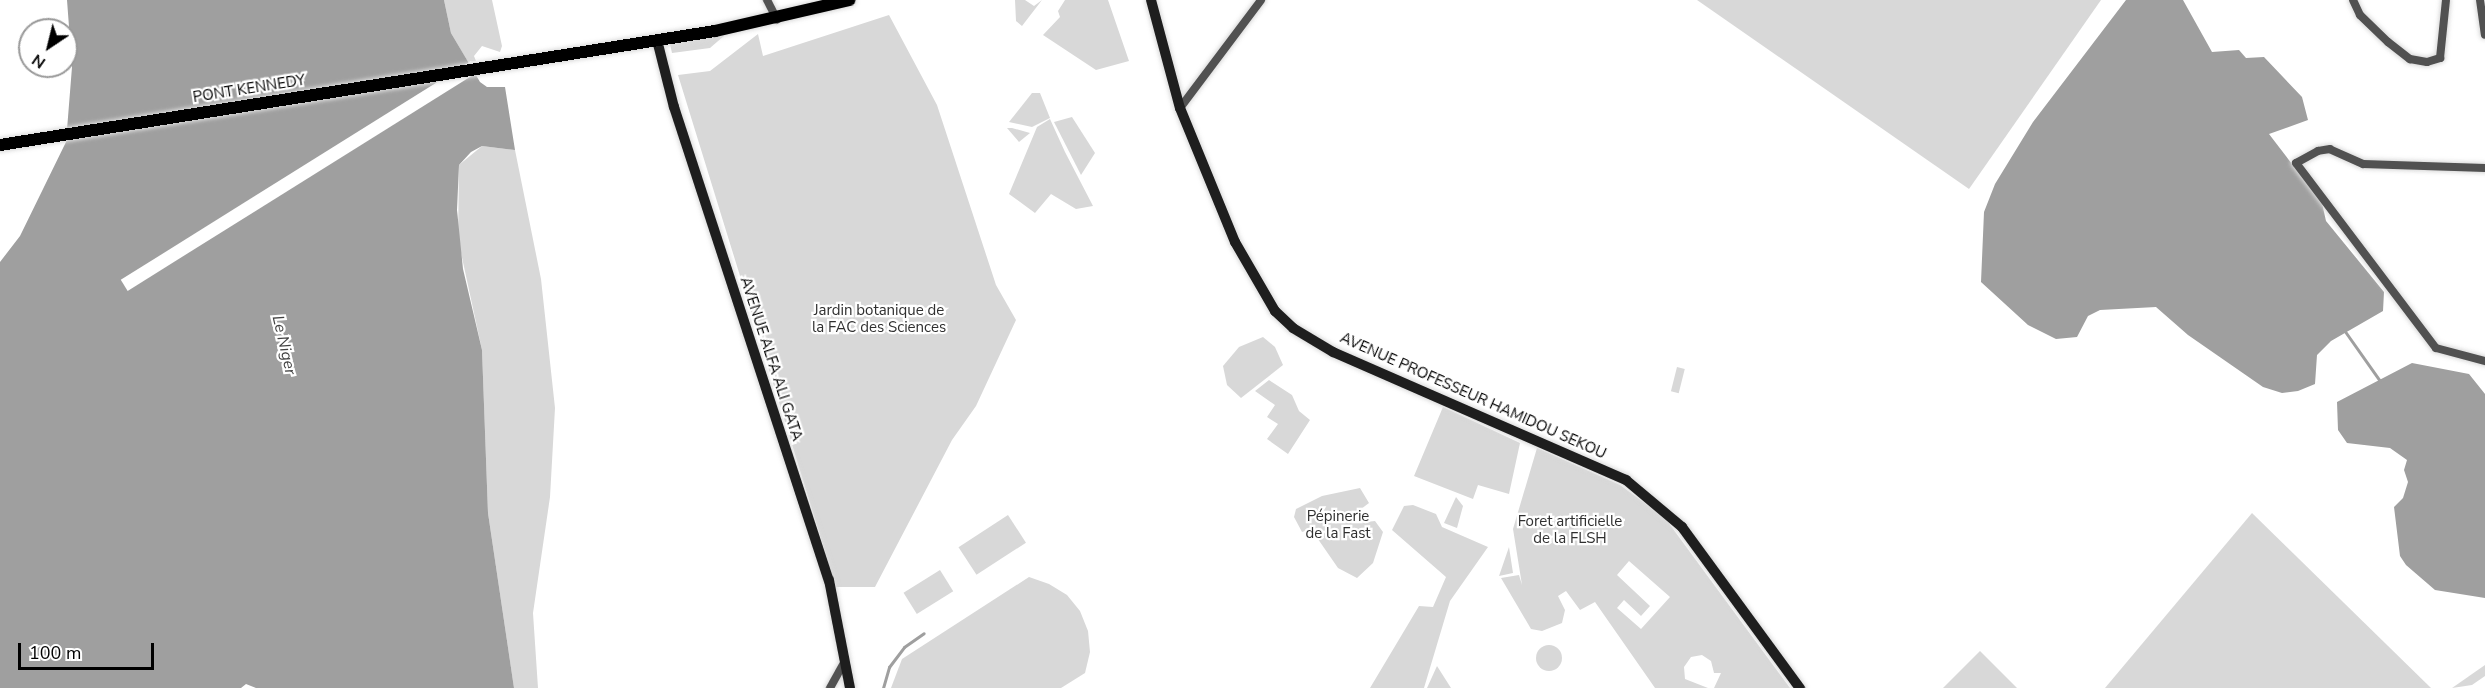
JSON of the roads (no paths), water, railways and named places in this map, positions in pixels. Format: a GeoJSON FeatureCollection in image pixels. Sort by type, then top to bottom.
{"type":"FeatureCollection","features":[{"type":"Feature","properties":{"kind":"main road","name":"PONT KENNEDY"},"geometry":{"type":"LineString","coordinates":[[0,145],[777,20],[849,0]]}},
{"type":"Feature","properties":{"kind":"street"},"geometry":{"type":"LineString","coordinates":[[767,0],[777,20]]}},
{"type":"Feature","properties":{"kind":"street","name":"AVENUE PROFESSEUR HAMIDOU SEKOU"},"geometry":{"type":"LineString","coordinates":[[1151,0],[1180,108],[1235,242],[1275,311],[1293,328],[1333,352],[1626,480],[1682,527],[1800,688]]}},
{"type":"Feature","properties":{"kind":"street"},"geometry":{"type":"LineString","coordinates":[[1180,108],[1261,0]]}},
{"type":"Feature","properties":{"kind":"street"},"geometry":{"type":"LineString","coordinates":[[2353,0],[2360,15],[2388,42],[2410,59],[2427,62],[2440,58],[2446,0]]}},
{"type":"Feature","properties":{"kind":"street"},"geometry":{"type":"LineString","coordinates":[[2480,0],[2485,35]]}},
{"type":"Feature","properties":{"kind":"street","name":"AVENUE ALFA ALI GATA"},"geometry":{"type":"LineString","coordinates":[[657,40],[674,107],[829,580],[850,688]]}},
{"type":"Feature","properties":{"kind":"street"},"geometry":{"type":"LineString","coordinates":[[2485,168],[2363,164],[2330,149],[2318,151],[2296,163],[2436,348],[2485,361]]}},
{"type":"Feature","properties":{"kind":"street"},"geometry":{"type":"LineString","coordinates":[[831,688],[844,663]]}},
{"type":"Feature","properties":{"kind":"water","name":"Le Niger"},"geometry":{"type":"Polygon","coordinates":[[[67,0],[444,0],[451,33],[480,82],[487,87],[505,87],[515,150],[482,146],[471,152],[459,165],[457,210],[463,269],[482,350],[488,513],[514,688],[256,688],[246,684],[241,688],[0,688],[0,262],[20,236],[66,142],[71,78],[78,78],[78,18],[68,18],[67,0]]]}},
{"type":"Feature","properties":{"kind":"water"},"geometry":{"type":"Polygon","coordinates":[[[2126,0],[2183,0],[2212,52],[2239,50],[2246,58],[2264,57],[2302,97],[2308,120],[2269,134],[2322,203],[2326,221],[2384,292],[2383,311],[2331,341],[2317,355],[2315,384],[2298,391],[2282,393],[2263,387],[2188,335],[2156,307],[2100,310],[2088,316],[2077,337],[2056,339],[2028,325],[1981,282],[1984,212],[1995,184],[2033,122],[2126,0]]]}},
{"type":"Feature","properties":{"kind":"water"},"geometry":{"type":"Polygon","coordinates":[[[2412,363],[2469,374],[2485,394],[2485,598],[2435,590],[2406,565],[2400,556],[2394,507],[2403,498],[2408,482],[2404,470],[2407,460],[2390,448],[2347,443],[2338,430],[2337,402],[2412,363]]]}},
{"type":"Feature","properties":{"kind":"waterway"},"geometry":{"type":"LineString","coordinates":[[2344,330],[2380,381]]}},
{"type":"Feature","properties":{"kind":"waterway"},"geometry":{"type":"LineString","coordinates":[[883,688],[889,667],[904,647],[924,633]]}},
{"type":"Feature","properties":{"kind":"park label","name":"Jardin botanique de la FAC des Sciences"},"geometry":{"type":"Point","coordinates":[879,318]}},
{"type":"Feature","properties":{"kind":"park label","name":"Pépinerie de la Fast"},"geometry":{"type":"Point","coordinates":[1338,524]}},
{"type":"Feature","properties":{"kind":"park label","name":"Foret artificielle de la FLSH"},"geometry":{"type":"Point","coordinates":[1570,530]}}]}
